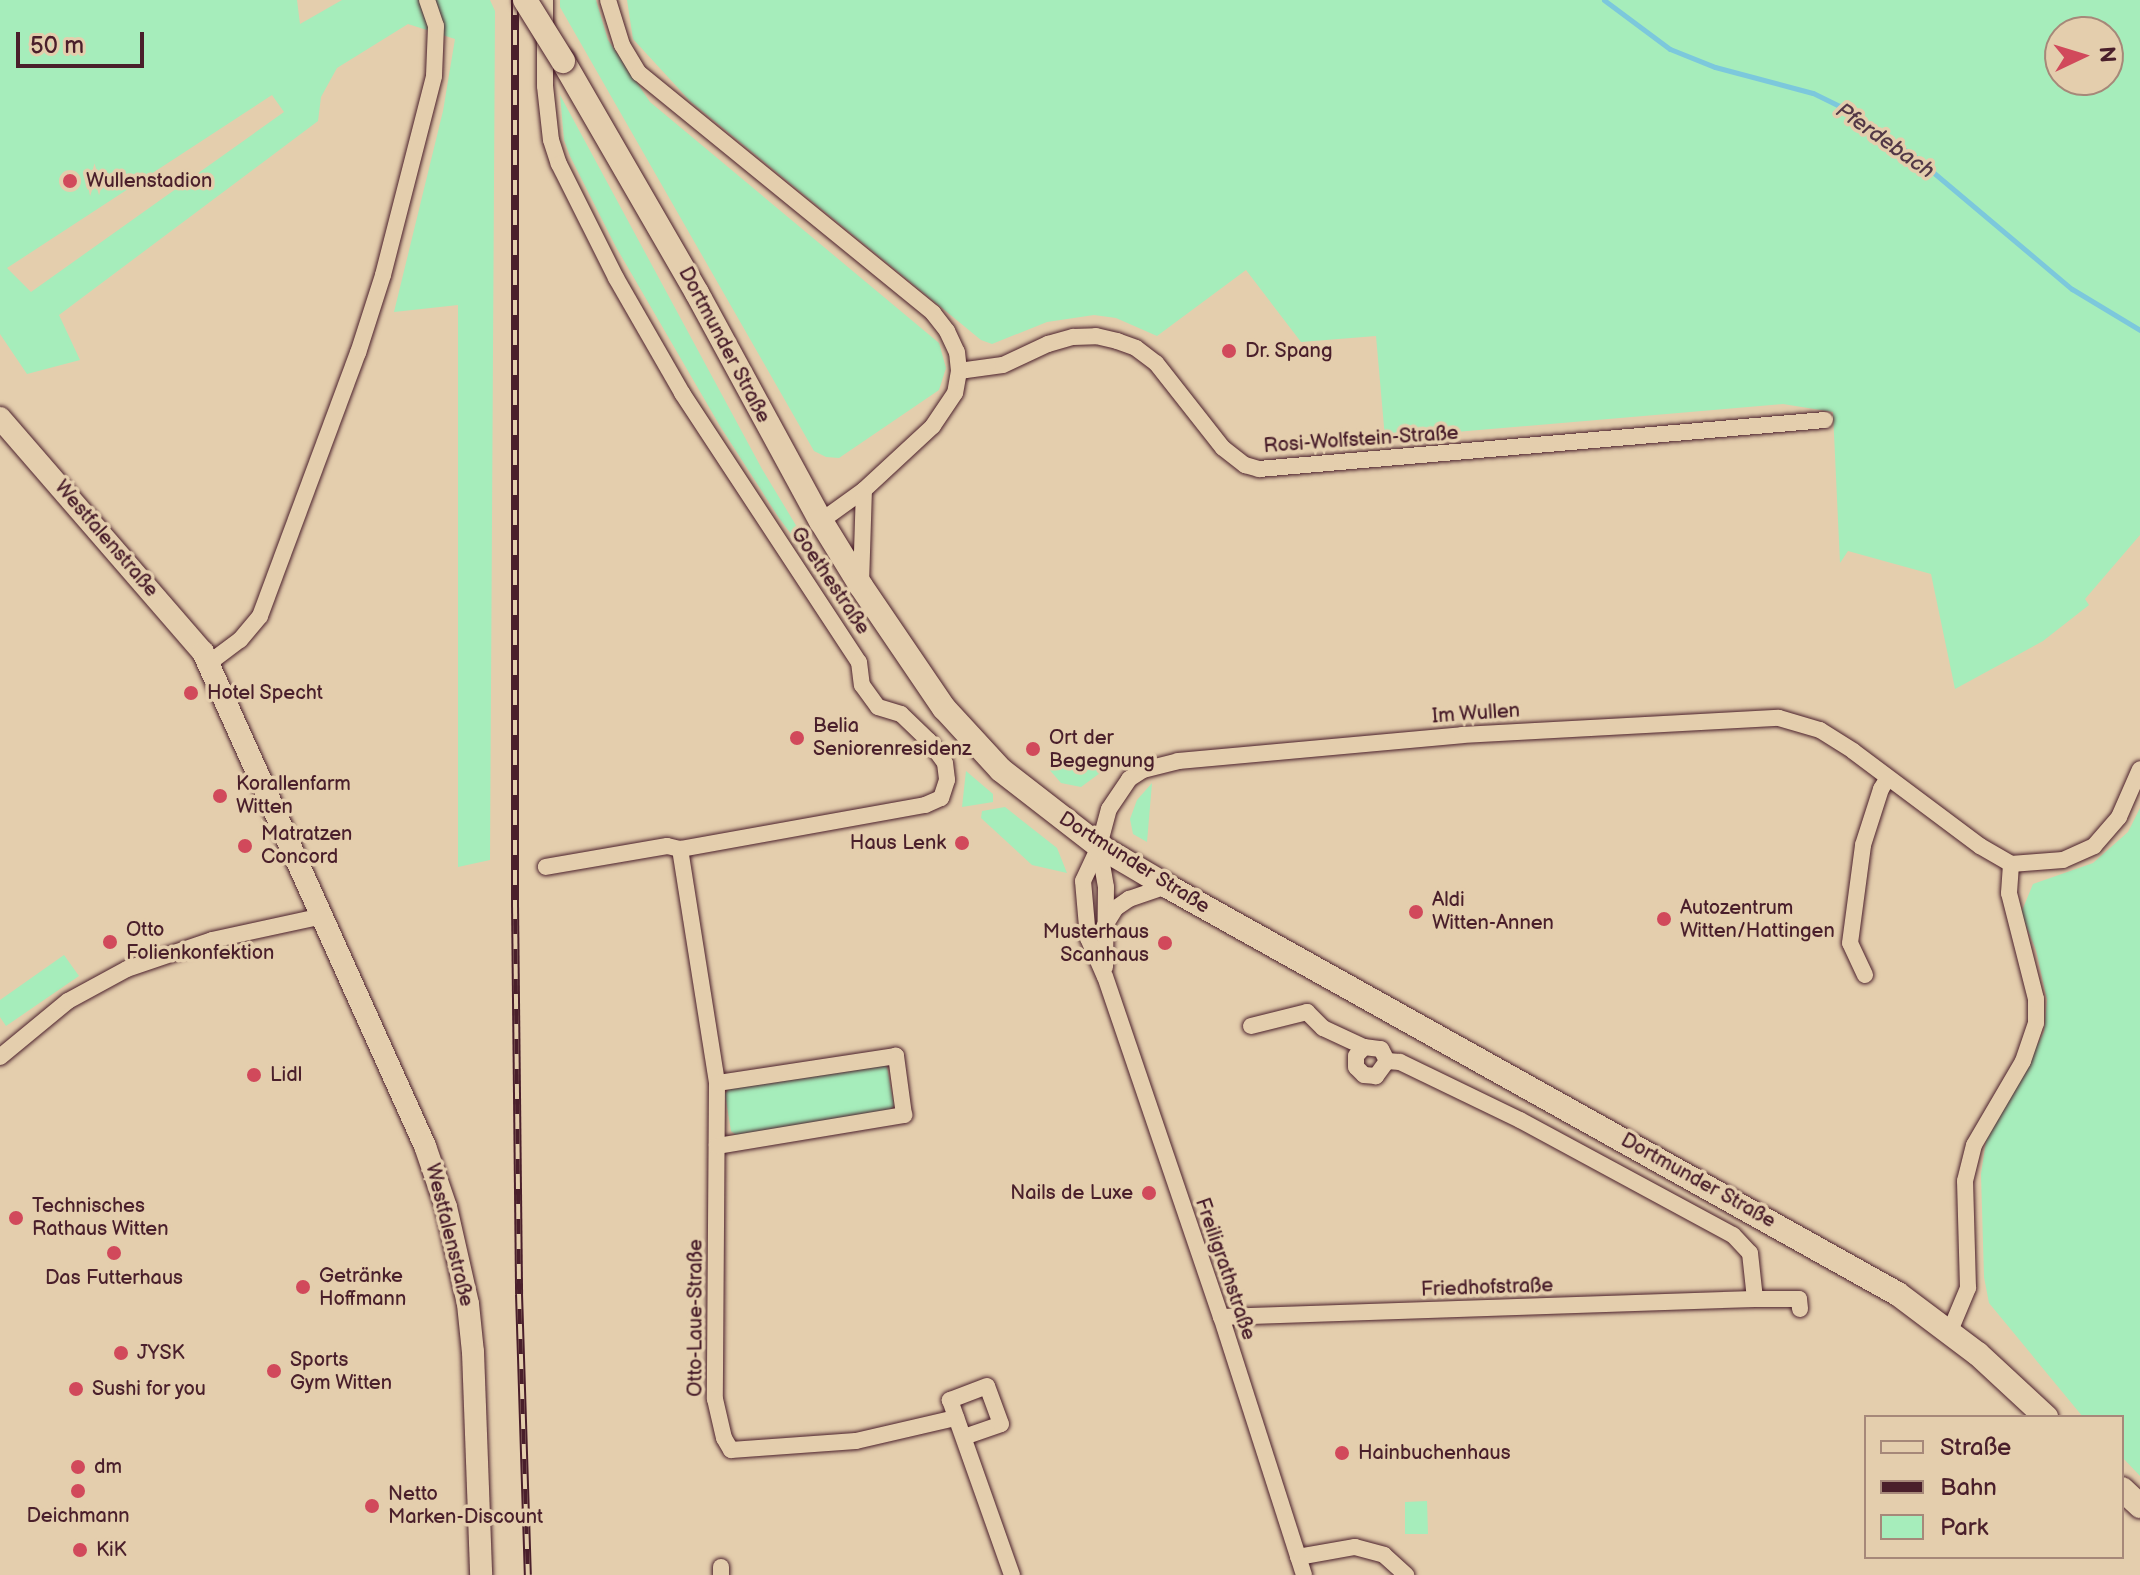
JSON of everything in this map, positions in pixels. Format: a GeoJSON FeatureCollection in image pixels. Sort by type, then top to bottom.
{"type":"FeatureCollection","features":[{"type":"Feature","properties":{"kind":"main road","name":"Dortmunder Straße"},"geometry":{"type":"LineString","coordinates":[[525,0],[697,293],[821,521],[861,586],[944,708],[979,748],[1021,788],[1099,846],[1167,886],[1898,1294],[1950,1331],[2044,1415]]}},
{"type":"Feature","properties":{"kind":"main road"},"geometry":{"type":"LineString","coordinates":[[2124,1491],[2140,1506]]}},
{"type":"Feature","properties":{"kind":"street"},"geometry":{"type":"LineString","coordinates":[[209,663],[240,640],[260,616],[358,353],[383,275],[434,76],[436,26],[427,0]]}},
{"type":"Feature","properties":{"kind":"street","name":"Goethestraße"},"geometry":{"type":"LineString","coordinates":[[545,0],[545,86],[551,140],[559,164],[616,278],[682,393],[859,662],[862,685],[878,707],[901,714],[929,741],[945,763],[946,772],[941,798],[925,805],[680,849],[667,846],[546,867]]}},
{"type":"Feature","properties":{"kind":"street"},"geometry":{"type":"LineString","coordinates":[[608,0],[622,45],[639,73],[933,313],[947,331],[957,352],[959,371]]}},
{"type":"Feature","properties":{"kind":"street","name":"Rosi-Wolfstein-Straße"},"geometry":{"type":"LineString","coordinates":[[959,371],[1003,365],[1048,344],[1073,337],[1096,336],[1117,341],[1136,348],[1156,363],[1223,448],[1245,465],[1259,469],[1825,420]]}},
{"type":"Feature","properties":{"kind":"street","name":"Goethestraße"},"geometry":{"type":"LineString","coordinates":[[821,521],[864,490],[940,417],[955,393],[959,371]]}},
{"type":"Feature","properties":{"kind":"street","name":"Westfalenstraße"},"geometry":{"type":"LineString","coordinates":[[0,418],[196,641],[209,663],[425,1146],[461,1267],[473,1352],[481,1575]]}},
{"type":"Feature","properties":{"kind":"street","name":"Goethestraße"},"geometry":{"type":"LineString","coordinates":[[861,586],[864,490]]}},
{"type":"Feature","properties":{"kind":"street","name":"Im Wullen"},"geometry":{"type":"LineString","coordinates":[[1099,846],[1109,809],[1129,779],[1143,770],[1178,761],[1417,739],[1680,720],[1779,718],[1820,730],[1980,846],[2011,864]]}},
{"type":"Feature","properties":{"kind":"street"},"geometry":{"type":"LineString","coordinates":[[1950,1331],[1968,1288],[1965,1181],[1974,1145],[2023,1061],[2036,1023],[2036,999],[2011,906],[2011,864],[2063,860],[2094,846],[2119,817],[2140,769]]}},
{"type":"Feature","properties":{"kind":"street"},"geometry":{"type":"LineString","coordinates":[[1865,975],[1850,943],[1863,845],[1881,789],[1888,778]]}},
{"type":"Feature","properties":{"kind":"street","name":"Freiligrathstraße"},"geometry":{"type":"LineString","coordinates":[[1099,846],[1106,887],[1103,929],[1105,977]]}},
{"type":"Feature","properties":{"kind":"street","name":"Freiligrathstraße"},"geometry":{"type":"LineString","coordinates":[[1099,846],[1083,881],[1088,938],[1105,977],[1221,1317],[1304,1575]]}},
{"type":"Feature","properties":{"kind":"street","name":"Otto-Laue-Straße"},"geometry":{"type":"LineString","coordinates":[[680,849],[717,1083],[715,1399],[731,1450],[856,1441],[956,1418]]}},
{"type":"Feature","properties":{"kind":"street"},"geometry":{"type":"LineString","coordinates":[[1103,929],[1116,908],[1129,899],[1167,886]]}},
{"type":"Feature","properties":{"kind":"street"},"geometry":{"type":"LineString","coordinates":[[0,1057],[45,1018],[89,988],[153,958],[226,937],[323,916]]}},
{"type":"Feature","properties":{"kind":"street"},"geometry":{"type":"LineString","coordinates":[[1251,1026],[1307,1012],[1323,1028],[1364,1047],[1381,1049],[1387,1061]]}},
{"type":"Feature","properties":{"kind":"street"},"geometry":{"type":"LineString","coordinates":[[1364,1047],[1355,1061],[1364,1075],[1376,1076],[1387,1061]]}},
{"type":"Feature","properties":{"kind":"street"},"geometry":{"type":"LineString","coordinates":[[717,1083],[896,1056],[904,1115],[717,1146]]}},
{"type":"Feature","properties":{"kind":"street"},"geometry":{"type":"LineString","coordinates":[[1387,1061],[1400,1062],[1520,1120],[1733,1235],[1750,1253],[1755,1299]]}},
{"type":"Feature","properties":{"kind":"street","name":"Friedhofstraße"},"geometry":{"type":"LineString","coordinates":[[1221,1317],[1755,1299],[1799,1299],[1800,1309]]}},
{"type":"Feature","properties":{"kind":"street"},"geometry":{"type":"LineString","coordinates":[[964,1437],[1001,1424],[987,1386],[950,1400],[1012,1575]]}},
{"type":"Feature","properties":{"kind":"street"},"geometry":{"type":"LineString","coordinates":[[1298,1557],[1355,1547],[1384,1555],[1406,1575]]}},
{"type":"Feature","properties":{"kind":"green space"},"geometry":{"type":"Polygon","coordinates":[[[0,0],[297,0],[300,24],[342,0],[490,0],[495,11],[490,860],[458,867],[458,305],[394,312],[443,111],[455,39],[408,24],[337,68],[321,97],[318,121],[59,315],[80,360],[27,374],[0,334],[0,0]],[[272,95],[7,268],[31,292],[284,112],[272,95]]]}},
{"type":"Feature","properties":{"kind":"green space"},"geometry":{"type":"Polygon","coordinates":[[[560,0],[596,0],[608,40],[650,102],[939,343],[946,368],[939,390],[839,458],[826,457],[814,451],[560,7],[560,0]]]}},
{"type":"Feature","properties":{"kind":"green space"},"geometry":{"type":"Polygon","coordinates":[[[627,0],[2140,0],[2140,535],[2085,599],[2089,605],[2043,641],[1955,689],[1931,574],[1848,551],[1840,563],[1833,412],[1783,404],[1385,438],[1376,336],[1301,342],[1246,270],[1157,336],[1116,318],[1094,315],[1047,322],[992,344],[981,340],[690,101],[633,39],[627,0]]]}},
{"type":"Feature","properties":{"kind":"green space"},"geometry":{"type":"Polygon","coordinates":[[[560,95],[762,469],[841,600],[779,518],[720,426],[616,247],[564,140],[560,95]]]}},
{"type":"Feature","properties":{"kind":"green space"},"geometry":{"type":"Polygon","coordinates":[[[1115,762],[1081,787],[1061,783],[1048,768],[1115,762]]]}},
{"type":"Feature","properties":{"kind":"green space"},"geometry":{"type":"Polygon","coordinates":[[[966,771],[993,794],[993,802],[962,807],[966,771]]]}},
{"type":"Feature","properties":{"kind":"green space"},"geometry":{"type":"Polygon","coordinates":[[[1152,783],[1147,842],[1133,834],[1130,819],[1137,800],[1152,783]]]}},
{"type":"Feature","properties":{"kind":"green space"},"geometry":{"type":"Polygon","coordinates":[[[1005,807],[1057,848],[1067,873],[1032,865],[981,818],[982,811],[1005,807]]]}},
{"type":"Feature","properties":{"kind":"green space"},"geometry":{"type":"Polygon","coordinates":[[[2140,808],[2140,1476],[2124,1459],[2124,1415],[2081,1415],[1989,1303],[1984,1277],[1981,1174],[1986,1141],[2044,1032],[2047,1000],[2036,950],[2021,913],[2033,884],[2093,863],[2128,832],[2140,808]]]}},
{"type":"Feature","properties":{"kind":"green space"},"geometry":{"type":"Polygon","coordinates":[[[64,955],[79,976],[6,1026],[0,1017],[0,1000],[64,955]]]}},
{"type":"Feature","properties":{"kind":"green space"},"geometry":{"type":"Polygon","coordinates":[[[879,1062],[887,1067],[894,1106],[886,1113],[739,1137],[731,1131],[725,1094],[732,1085],[879,1062]]]}},
{"type":"Feature","properties":{"kind":"green space"},"geometry":{"type":"Polygon","coordinates":[[[1427,1501],[1428,1534],[1405,1534],[1405,1502],[1427,1501]]]}},
{"type":"Feature","properties":{"kind":"waterway","name":"Pferdebach"},"geometry":{"type":"LineString","coordinates":[[1604,0],[1670,49],[1715,67],[1813,93],[1840,106],[1915,157],[2072,289],[2140,330]]}},
{"type":"Feature","properties":{"kind":"railway"},"geometry":{"type":"LineString","coordinates":[[515,0],[515,904],[519,1294],[528,1575]]}},
{"type":"Feature","properties":{"kind":"place","name":"Wullenstadion"},"geometry":{"type":"Point","coordinates":[70,181]}},
{"type":"Feature","properties":{"kind":"place","name":"Dr. Spang"},"geometry":{"type":"Point","coordinates":[1229,351]}},
{"type":"Feature","properties":{"kind":"place","name":"Hotel Specht"},"geometry":{"type":"Point","coordinates":[191,693]}},
{"type":"Feature","properties":{"kind":"place","name":"Belia Seniorenresidenz"},"geometry":{"type":"Point","coordinates":[797,738]}},
{"type":"Feature","properties":{"kind":"place","name":"Ort der Begegnung"},"geometry":{"type":"Point","coordinates":[1033,749]}},
{"type":"Feature","properties":{"kind":"place","name":"Korallenfarm Witten"},"geometry":{"type":"Point","coordinates":[220,796]}},
{"type":"Feature","properties":{"kind":"place","name":"Haus Lenk"},"geometry":{"type":"Point","coordinates":[962,843]}},
{"type":"Feature","properties":{"kind":"place","name":"Matratzen Concord"},"geometry":{"type":"Point","coordinates":[245,846]}},
{"type":"Feature","properties":{"kind":"place","name":"Aldi Witten-Annen"},"geometry":{"type":"Point","coordinates":[1416,912]}},
{"type":"Feature","properties":{"kind":"place","name":"Autozentrum Witten/Hattingen"},"geometry":{"type":"Point","coordinates":[1664,919]}},
{"type":"Feature","properties":{"kind":"place","name":"Otto Folienkonfektion"},"geometry":{"type":"Point","coordinates":[110,942]}},
{"type":"Feature","properties":{"kind":"place","name":"Musterhaus Scanhaus"},"geometry":{"type":"Point","coordinates":[1165,943]}},
{"type":"Feature","properties":{"kind":"place","name":"Lidl"},"geometry":{"type":"Point","coordinates":[254,1075]}},
{"type":"Feature","properties":{"kind":"place","name":"Nails de Luxe"},"geometry":{"type":"Point","coordinates":[1149,1193]}},
{"type":"Feature","properties":{"kind":"place","name":"Technisches Rathaus Witten"},"geometry":{"type":"Point","coordinates":[16,1218]}},
{"type":"Feature","properties":{"kind":"place","name":"Das Futterhaus"},"geometry":{"type":"Point","coordinates":[114,1253]}},
{"type":"Feature","properties":{"kind":"place","name":"Getränke Hoffmann"},"geometry":{"type":"Point","coordinates":[303,1287]}},
{"type":"Feature","properties":{"kind":"place","name":"JYSK"},"geometry":{"type":"Point","coordinates":[121,1353]}},
{"type":"Feature","properties":{"kind":"place","name":"Sports Gym Witten"},"geometry":{"type":"Point","coordinates":[274,1371]}},
{"type":"Feature","properties":{"kind":"place","name":"Sushi for you"},"geometry":{"type":"Point","coordinates":[76,1389]}},
{"type":"Feature","properties":{"kind":"place","name":"Hainbuchenhaus"},"geometry":{"type":"Point","coordinates":[1342,1453]}},
{"type":"Feature","properties":{"kind":"place","name":"dm"},"geometry":{"type":"Point","coordinates":[78,1467]}},
{"type":"Feature","properties":{"kind":"place","name":"Deichmann"},"geometry":{"type":"Point","coordinates":[78,1491]}},
{"type":"Feature","properties":{"kind":"place","name":"Netto Marken-Discount"},"geometry":{"type":"Point","coordinates":[372,1506]}},
{"type":"Feature","properties":{"kind":"place","name":"KiK"},"geometry":{"type":"Point","coordinates":[80,1550]}}]}
